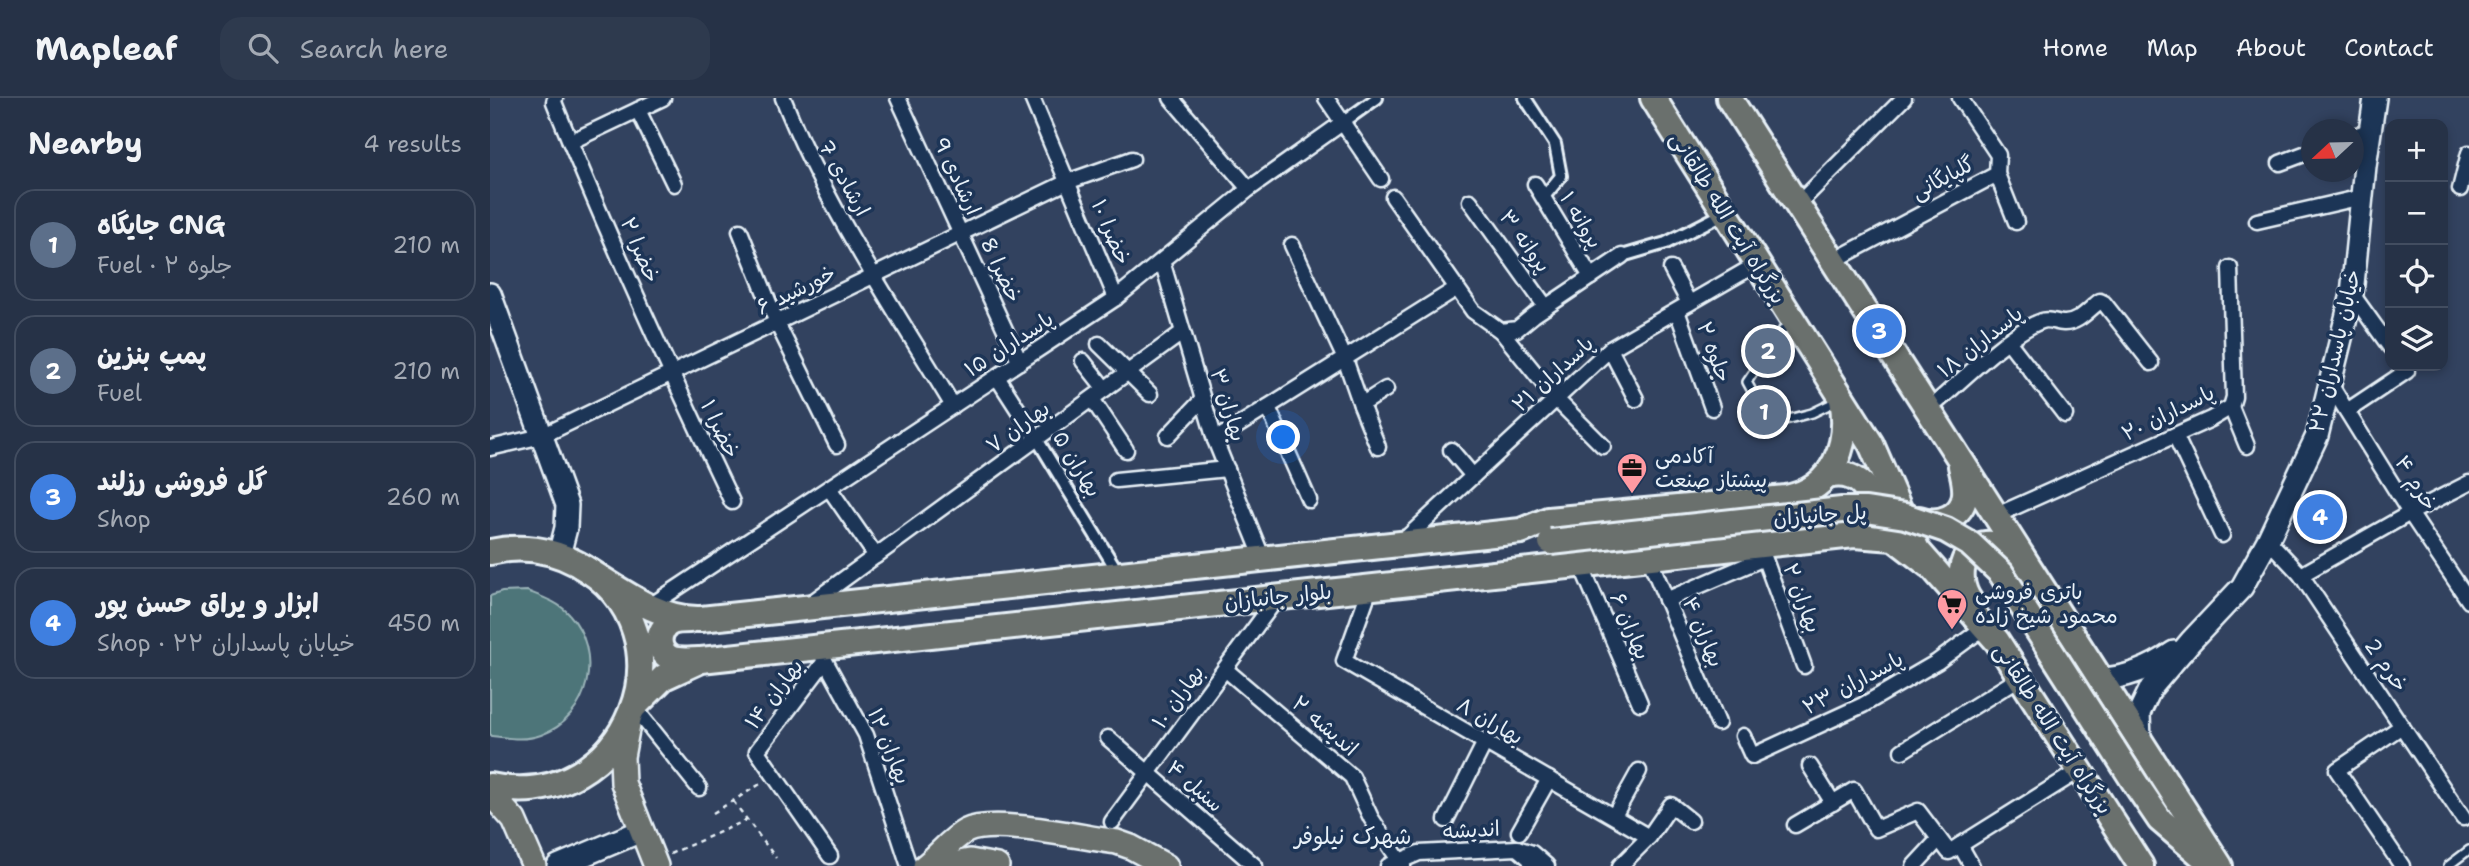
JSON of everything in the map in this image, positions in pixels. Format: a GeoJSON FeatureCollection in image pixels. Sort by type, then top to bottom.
{"type":"FeatureCollection","features":[{"type":"Feature","properties":{"kind":"highway","name":"بزرگراه آیت الله طالقانی"},"geometry":{"type":"LineString","coordinates":[[1653,98],[1875,452],[1917,550],[1992,634],[2141,866]]}},
{"type":"Feature","properties":{"kind":"highway"},"geometry":{"type":"LineString","coordinates":[[1729,98],[2220,866]]}},
{"type":"Feature","properties":{"kind":"highway"},"geometry":{"type":"LineString","coordinates":[[1828,476],[1842,448],[1845,422],[1842,399]]}},
{"type":"Feature","properties":{"kind":"highway"},"geometry":{"type":"LineString","coordinates":[[1875,452],[1906,508],[1916,517],[1928,522],[1948,519],[1962,505],[1965,486],[1959,459]]}},
{"type":"Feature","properties":{"kind":"highway"},"geometry":{"type":"LineString","coordinates":[[1828,476],[1839,474],[1854,477],[1861,481],[1870,495],[1870,518],[1861,531],[1854,535]]}},
{"type":"Feature","properties":{"kind":"highway","name":"بلوار جانبازان"},"geometry":{"type":"LineString","coordinates":[[570,560],[669,615],[701,619],[1521,531],[1548,520],[1793,497],[1812,489],[1828,476]]}},
{"type":"Feature","properties":{"kind":"highway","name":"پل جانبازان"},"geometry":{"type":"LineString","coordinates":[[1551,542],[1842,510],[1897,514],[1933,525],[1970,544],[2001,573],[2160,820],[2214,866]]}},
{"type":"Feature","properties":{"kind":"highway","name":"بلوار جانبازان"},"geometry":{"type":"LineString","coordinates":[[632,712],[664,677],[701,660],[821,654],[1370,587],[1649,558],[1762,552],[1854,535],[1894,538],[1929,565]]}},
{"type":"Feature","properties":{"kind":"highway"},"geometry":{"type":"LineString","coordinates":[[1992,634],[1962,588],[1962,565],[1971,552],[1986,544],[2009,548],[2024,560]]}},
{"type":"Feature","properties":{"kind":"highway"},"geometry":{"type":"LineString","coordinates":[[490,552],[523,548],[570,560],[609,589],[624,609],[632,626],[640,663],[632,712],[621,734],[603,756],[573,778],[555,784],[528,789],[490,786]]}},
{"type":"Feature","properties":{"kind":"highway"},"geometry":{"type":"LineString","coordinates":[[701,619],[673,621],[663,629],[659,641],[664,653],[675,660],[701,660]]}},
{"type":"Feature","properties":{"kind":"main road","name":"خیابان پاسداران ۲۲"},"geometry":{"type":"LineString","coordinates":[[2140,741],[2139,713],[2151,688],[2242,587],[2269,540],[2318,436],[2352,294],[2371,114]]}},
{"type":"Feature","properties":{"kind":"main road"},"geometry":{"type":"LineString","coordinates":[[490,294],[498,340],[542,436],[567,505],[566,528],[570,560]]}},
{"type":"Feature","properties":{"kind":"main road","name":"بلوار جانبازان"},"geometry":{"type":"LineString","coordinates":[[1521,531],[1551,542]]}},
{"type":"Feature","properties":{"kind":"main road","name":"خیابان پاسداران ۲۲"},"geometry":{"type":"LineString","coordinates":[[2100,679],[2117,678],[2151,667],[2191,641]]}},
{"type":"Feature","properties":{"kind":"main road"},"geometry":{"type":"LineString","coordinates":[[632,712],[622,757],[623,783],[641,831],[661,861]]}},
{"type":"Feature","properties":{"kind":"main road"},"geometry":{"type":"LineString","coordinates":[[490,793],[514,820],[534,866]]}},
{"type":"Feature","properties":{"kind":"main road"},"geometry":{"type":"LineString","coordinates":[[925,866],[967,831],[985,826],[1012,827],[1117,842],[1166,866]]}},
{"type":"Feature","properties":{"kind":"main road"},"geometry":{"type":"LineString","coordinates":[[558,866],[641,831]]}},
{"type":"Feature","properties":{"kind":"main road"},"geometry":{"type":"LineString","coordinates":[[942,866],[970,861],[998,866]]}},
{"type":"Feature","properties":{"kind":"street","name":"خضرا ۲"},"geometry":{"type":"LineString","coordinates":[[555,98],[554,102],[570,142],[671,374]]}},
{"type":"Feature","properties":{"kind":"street"},"geometry":{"type":"LineString","coordinates":[[570,142],[663,98]]}},
{"type":"Feature","properties":{"kind":"street","name":"ارشادی 7"},"geometry":{"type":"LineString","coordinates":[[783,98],[803,148],[874,276],[953,406]]}},
{"type":"Feature","properties":{"kind":"street","name":"ارشادی 9"},"geometry":{"type":"LineString","coordinates":[[898,98],[961,234]]}},
{"type":"Feature","properties":{"kind":"street","name":"خضرا ۱۰"},"geometry":{"type":"LineString","coordinates":[[1032,98],[1116,298]]}},
{"type":"Feature","properties":{"kind":"street"},"geometry":{"type":"LineString","coordinates":[[1171,98],[1250,190]]}},
{"type":"Feature","properties":{"kind":"street"},"geometry":{"type":"LineString","coordinates":[[1326,98],[1381,179]]}},
{"type":"Feature","properties":{"kind":"street","name":"پاسداران ۱۵"},"geometry":{"type":"LineString","coordinates":[[650,606],[1116,298],[1250,190],[1377,98]]}},
{"type":"Feature","properties":{"kind":"street"},"geometry":{"type":"LineString","coordinates":[[1525,98],[1555,144],[1561,176],[1543,198]]}},
{"type":"Feature","properties":{"kind":"street"},"geometry":{"type":"LineString","coordinates":[[1797,205],[1905,98]]}},
{"type":"Feature","properties":{"kind":"street","name":"گلپایگانی"},"geometry":{"type":"LineString","coordinates":[[1833,261],[1997,174],[1998,155],[1960,98]]}},
{"type":"Feature","properties":{"kind":"street"},"geometry":{"type":"LineString","coordinates":[[638,110],[674,184]]}},
{"type":"Feature","properties":{"kind":"street"},"geometry":{"type":"LineString","coordinates":[[2460,189],[2469,153]]}},
{"type":"Feature","properties":{"kind":"street"},"geometry":{"type":"LineString","coordinates":[[2280,163],[2301,156]]}},
{"type":"Feature","properties":{"kind":"street","name":"خورشید ۶"},"geometry":{"type":"LineString","coordinates":[[490,448],[542,436],[1067,182],[1132,159]]}},
{"type":"Feature","properties":{"kind":"street"},"geometry":{"type":"LineString","coordinates":[[1997,174],[2016,222]]}},
{"type":"Feature","properties":{"kind":"street","name":"پروانه ۱"},"geometry":{"type":"LineString","coordinates":[[1535,184],[1591,277]]}},
{"type":"Feature","properties":{"kind":"street"},"geometry":{"type":"LineString","coordinates":[[1393,197],[1474,312],[1500,331],[1556,399],[1603,446]]}},
{"type":"Feature","properties":{"kind":"street"},"geometry":{"type":"LineString","coordinates":[[2257,221],[2362,197]]}},
{"type":"Feature","properties":{"kind":"street","name":"پروانه ۳"},"geometry":{"type":"LineString","coordinates":[[1470,201],[1546,307]]}},
{"type":"Feature","properties":{"kind":"street"},"geometry":{"type":"LineString","coordinates":[[1500,331],[1517,329],[1622,256],[1666,243],[1725,213]]}},
{"type":"Feature","properties":{"kind":"street"},"geometry":{"type":"LineString","coordinates":[[740,231],[777,323],[837,445]]}},
{"type":"Feature","properties":{"kind":"street","name":"خضرا 8"},"geometry":{"type":"LineString","coordinates":[[961,234],[1020,362]]}},
{"type":"Feature","properties":{"kind":"street"},"geometry":{"type":"LineString","coordinates":[[1292,246],[1345,359],[1378,447]]}},
{"type":"Feature","properties":{"kind":"street","name":"بهاران ۳"},"geometry":{"type":"LineString","coordinates":[[1162,261],[1215,440],[1263,559]]}},
{"type":"Feature","properties":{"kind":"street","name":"پاسداران ۲۱"},"geometry":{"type":"LineString","coordinates":[[1399,544],[1610,349],[1757,264]]}},
{"type":"Feature","properties":{"kind":"street","name":"پاسداران ۲۰"},"geometry":{"type":"LineString","coordinates":[[1997,515],[2231,407],[2234,397],[2230,268]]}},
{"type":"Feature","properties":{"kind":"street","name":"جلوه ۲"},"geometry":{"type":"LineString","coordinates":[[1671,269],[1712,408]]}},
{"type":"Feature","properties":{"kind":"street"},"geometry":{"type":"LineString","coordinates":[[1215,440],[1457,288]]}},
{"type":"Feature","properties":{"kind":"street"},"geometry":{"type":"LineString","coordinates":[[2352,294],[2385,341]]}},
{"type":"Feature","properties":{"kind":"street","name":"پاسداران ۱۸"},"geometry":{"type":"LineString","coordinates":[[1926,407],[1937,402],[2008,341],[2041,321],[2070,323],[2100,301],[2151,363]]}},
{"type":"Feature","properties":{"kind":"street","name":"بهاران ۷"},"geometry":{"type":"LineString","coordinates":[[805,608],[1184,332]]}},
{"type":"Feature","properties":{"kind":"street"},"geometry":{"type":"LineString","coordinates":[[2008,341],[2065,415]]}},
{"type":"Feature","properties":{"kind":"street"},"geometry":{"type":"LineString","coordinates":[[1099,344],[1150,394]]}},
{"type":"Feature","properties":{"kind":"street"},"geometry":{"type":"LineString","coordinates":[[1610,349],[1636,399]]}},
{"type":"Feature","properties":{"kind":"street"},"geometry":{"type":"LineString","coordinates":[[1083,361],[1105,389]]}},
{"type":"Feature","properties":{"kind":"street"},"geometry":{"type":"LineString","coordinates":[[2347,411],[2407,371]]}},
{"type":"Feature","properties":{"kind":"street","name":"خضرا ۱"},"geometry":{"type":"LineString","coordinates":[[671,374],[732,502]]}},
{"type":"Feature","properties":{"kind":"street","name":"بهاران ۵"},"geometry":{"type":"LineString","coordinates":[[997,377],[1119,575]]}},
{"type":"Feature","properties":{"kind":"street","name":"خرم ۴"},"geometry":{"type":"LineString","coordinates":[[2330,384],[2410,513],[2469,601]]}},
{"type":"Feature","properties":{"kind":"street"},"geometry":{"type":"LineString","coordinates":[[1362,405],[1386,389]]}},
{"type":"Feature","properties":{"kind":"street"},"geometry":{"type":"LineString","coordinates":[[1092,399],[1126,450]]}},
{"type":"Feature","properties":{"kind":"street"},"geometry":{"type":"LineString","coordinates":[[1167,436],[1203,399]]}},
{"type":"Feature","properties":{"kind":"street"},"geometry":{"type":"LineString","coordinates":[[1268,407],[1309,500]]}},
{"type":"Feature","properties":{"kind":"street"},"geometry":{"type":"LineString","coordinates":[[2231,407],[2247,446]]}},
{"type":"Feature","properties":{"kind":"street"},"geometry":{"type":"LineString","coordinates":[[2175,435],[2222,535]]}},
{"type":"Feature","properties":{"kind":"street"},"geometry":{"type":"LineString","coordinates":[[1451,450],[1473,476]]}},
{"type":"Feature","properties":{"kind":"street"},"geometry":{"type":"LineString","coordinates":[[1116,480],[1227,469]]}},
{"type":"Feature","properties":{"kind":"street"},"geometry":{"type":"LineString","coordinates":[[2301,575],[2469,483]]}},
{"type":"Feature","properties":{"kind":"street"},"geometry":{"type":"LineString","coordinates":[[829,488],[876,556]]}},
{"type":"Feature","properties":{"kind":"street","name":"خرم 2"},"geometry":{"type":"LineString","coordinates":[[2269,540],[2301,575],[2463,818]]}},
{"type":"Feature","properties":{"kind":"street"},"geometry":{"type":"LineString","coordinates":[[1667,600],[1762,552]]}},
{"type":"Feature","properties":{"kind":"street","name":"بهاران ۲"},"geometry":{"type":"LineString","coordinates":[[1762,552],[1804,666]]}},
{"type":"Feature","properties":{"kind":"street","name":"بهاران ۴"},"geometry":{"type":"LineString","coordinates":[[1649,558],[1718,723]]}},
{"type":"Feature","properties":{"kind":"street","name":"بهاران ۶"},"geometry":{"type":"LineString","coordinates":[[1581,565],[1640,703]]}},
{"type":"Feature","properties":{"kind":"street","name":"بهاران ۸"},"geometry":{"type":"LineString","coordinates":[[1370,587],[1344,661],[1649,837]]}},
{"type":"Feature","properties":{"kind":"street","name":"بهاران ۱۰"},"geometry":{"type":"LineString","coordinates":[[1112,822],[1278,598]]}},
{"type":"Feature","properties":{"kind":"street","name":"پاسداران ۲۳"},"geometry":{"type":"LineString","coordinates":[[1743,736],[1752,756],[1863,705],[1992,634]]}},
{"type":"Feature","properties":{"kind":"street","name":"بهاران ۱۴"},"geometry":{"type":"LineString","coordinates":[[774,776],[758,751],[821,654]]}},
{"type":"Feature","properties":{"kind":"street","name":"بهاران ۱۲"},"geometry":{"type":"LineString","coordinates":[[821,654],[866,735],[909,866]]}},
{"type":"Feature","properties":{"kind":"street","name":"اندیشه ۲"},"geometry":{"type":"LineString","coordinates":[[1225,669],[1352,777],[1371,818],[1398,864]]}},
{"type":"Feature","properties":{"kind":"street"},"geometry":{"type":"LineString","coordinates":[[1902,751],[2021,677]]}},
{"type":"Feature","properties":{"kind":"street"},"geometry":{"type":"LineString","coordinates":[[632,712],[699,788]]}},
{"type":"Feature","properties":{"kind":"street"},"geometry":{"type":"LineString","coordinates":[[2402,726],[2337,770],[2402,866]]}},
{"type":"Feature","properties":{"kind":"street","name":"سنبل ۴"},"geometry":{"type":"LineString","coordinates":[[1108,738],[1255,866]]}},
{"type":"Feature","properties":{"kind":"street"},"geometry":{"type":"LineString","coordinates":[[1446,820],[1485,742]]}},
{"type":"Feature","properties":{"kind":"street"},"geometry":{"type":"LineString","coordinates":[[1810,766],[1833,803]]}},
{"type":"Feature","properties":{"kind":"street"},"geometry":{"type":"LineString","coordinates":[[1795,825],[1854,790],[1876,829],[1918,811],[1949,852],[2080,770]]}},
{"type":"Feature","properties":{"kind":"street"},"geometry":{"type":"LineString","coordinates":[[1614,816],[1639,771]]}},
{"type":"Feature","properties":{"kind":"street"},"geometry":{"type":"LineString","coordinates":[[774,776],[830,856]]}},
{"type":"Feature","properties":{"kind":"street"},"geometry":{"type":"LineString","coordinates":[[1519,832],[1549,779]]}},
{"type":"Feature","properties":{"kind":"street"},"geometry":{"type":"LineString","coordinates":[[1620,866],[1649,837],[1671,805],[1691,821]]}},
{"type":"Feature","properties":{"kind":"street"},"geometry":{"type":"LineString","coordinates":[[1914,866],[1939,839]]}},
{"type":"Feature","properties":{"kind":"street"},"geometry":{"type":"LineString","coordinates":[[1960,845],[1972,866]]}},
{"type":"Feature","properties":{"kind":"street","name":"اندیشه"},"geometry":{"type":"LineString","coordinates":[[1398,864],[1419,853],[1517,849],[1527,850],[1539,864]]}},
{"type":"Feature","properties":{"kind":"lane"},"geometry":{"type":"LineString","coordinates":[[1791,318],[1747,382],[1770,424],[1812,413],[1842,399]]}},
{"type":"Feature","properties":{"kind":"lane"},"geometry":{"type":"LineString","coordinates":[[2448,866],[2469,850]]}},
{"type":"Feature","properties":{"kind":"path"},"geometry":{"type":"LineString","coordinates":[[713,813],[774,776]]}},
{"type":"Feature","properties":{"kind":"path"},"geometry":{"type":"LineString","coordinates":[[733,801],[776,858]]}},
{"type":"Feature","properties":{"kind":"path"},"geometry":{"type":"LineString","coordinates":[[661,861],[747,820]]}},
{"type":"Feature","properties":{"kind":"green space"},"geometry":{"type":"Polygon","coordinates":[[[527,591],[560,606],[580,629],[586,647],[586,682],[581,699],[571,714],[558,726],[529,738],[492,736],[490,596],[502,592],[527,591]]]}},
{"type":"Feature","properties":{"kind":"place","name":"گل فروشی رزلند"},"geometry":{"type":"Point","coordinates":[1879,331]}},
{"type":"Feature","properties":{"kind":"place","name":"پمپ بنزین"},"geometry":{"type":"Point","coordinates":[1768,351]}},
{"type":"Feature","properties":{"kind":"place","name":"جایگاه CNG"},"geometry":{"type":"Point","coordinates":[1764,412]}},
{"type":"Feature","properties":{"kind":"place","name":"آکادمی پیشتاز صنعت"},"geometry":{"type":"Point","coordinates":[1632,495]}},
{"type":"Feature","properties":{"kind":"place","name":"ابزار و یراق حسن پور"},"geometry":{"type":"Point","coordinates":[2320,517]}},
{"type":"Feature","properties":{"kind":"place","name":"باتری فروشی محمود شیخ زاده"},"geometry":{"type":"Point","coordinates":[1952,631]}},
{"type":"Feature","properties":{"kind":"district","name":"شهرک نیلوفر"},"geometry":{"type":"Point","coordinates":[1353,836]}}]}
